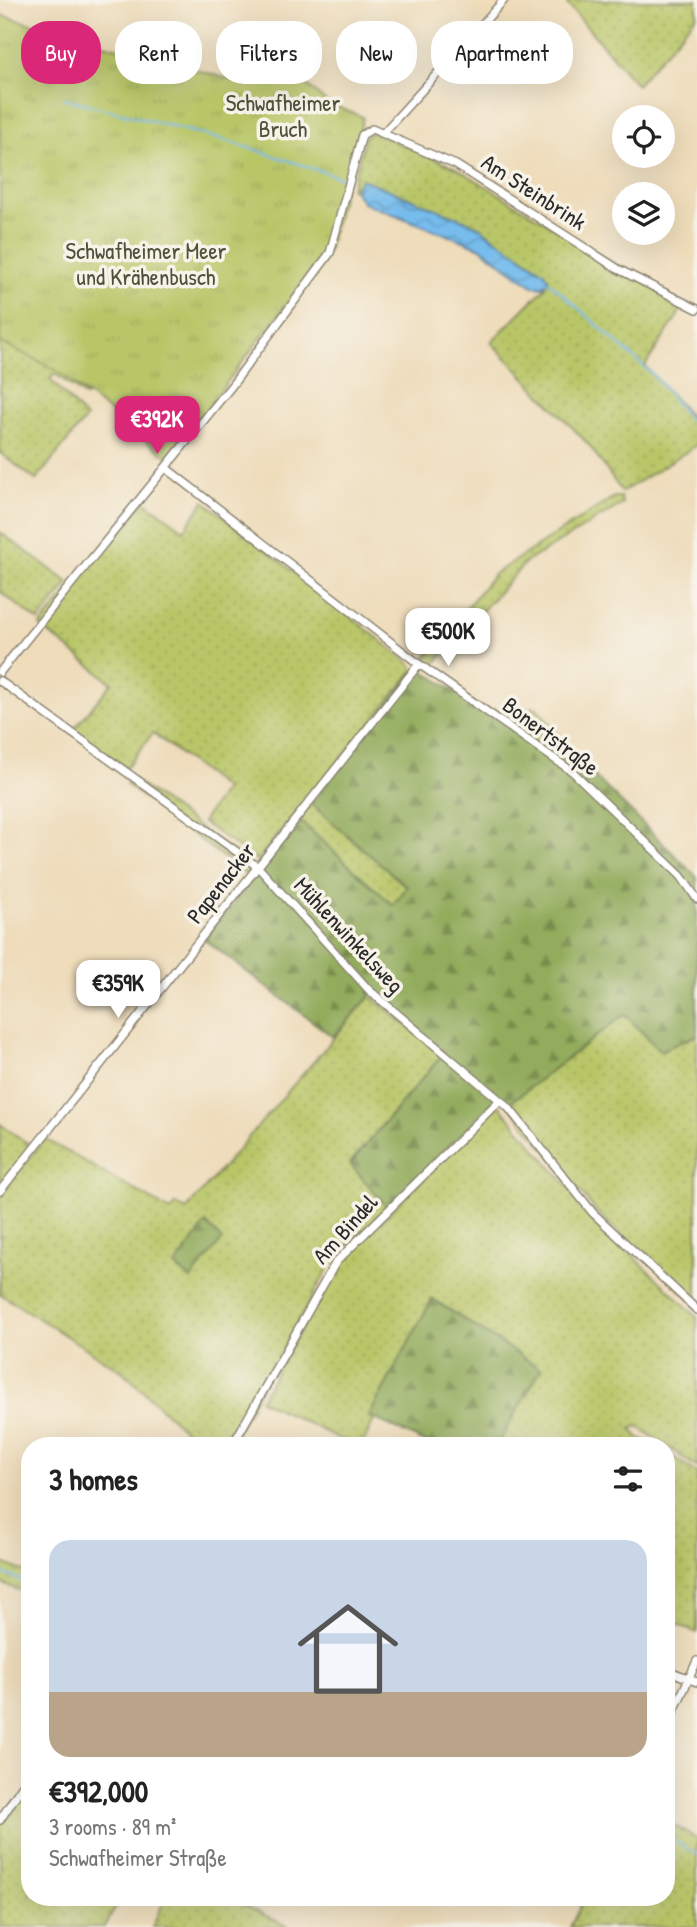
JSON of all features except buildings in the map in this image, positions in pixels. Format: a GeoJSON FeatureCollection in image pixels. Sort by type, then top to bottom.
{"type":"FeatureCollection","features":[{"type":"Feature","properties":{"kind":"street"},"geometry":{"type":"LineString","coordinates":[[0,671],[166,468],[330,253],[362,135],[372,129],[384,132],[504,0]]}},
{"type":"Feature","properties":{"kind":"street","name":"Am Steinbrink"},"geometry":{"type":"LineString","coordinates":[[384,132],[456,165],[618,269],[697,309]]}},
{"type":"Feature","properties":{"kind":"street","name":"Bonertstraße"},"geometry":{"type":"LineString","coordinates":[[166,468],[419,664],[572,772],[681,876],[697,900]]}},
{"type":"Feature","properties":{"kind":"street","name":"Papenacker"},"geometry":{"type":"LineString","coordinates":[[0,1191],[419,664]]}},
{"type":"Feature","properties":{"kind":"street","name":"Mühlenwinkelsweg"},"geometry":{"type":"LineString","coordinates":[[0,681],[258,867],[369,990],[508,1107],[593,1213],[697,1310]]}},
{"type":"Feature","properties":{"kind":"street","name":"Am Bindel"},"geometry":{"type":"LineString","coordinates":[[237,1437],[336,1262],[499,1101]]}},
{"type":"Feature","properties":{"kind":"street"},"geometry":{"type":"LineString","coordinates":[[675,1709],[697,1661]]}},
{"type":"Feature","properties":{"kind":"street"},"geometry":{"type":"LineString","coordinates":[[675,1673],[697,1682]]}},
{"type":"Feature","properties":{"kind":"street"},"geometry":{"type":"LineString","coordinates":[[0,1820],[21,1788]]}},
{"type":"Feature","properties":{"kind":"green space"},"geometry":{"type":"Polygon","coordinates":[[[564,0],[697,0],[697,15],[637,85],[564,0]]]}},
{"type":"Feature","properties":{"kind":"green space","name":"Schwafheimer Meer und Krähenbusch"},"geometry":{"type":"Polygon","coordinates":[[[0,15],[21,21],[21,84],[101,84],[101,43],[115,47],[115,84],[202,84],[202,72],[216,75],[216,84],[306,84],[327,103],[363,117],[328,250],[169,458],[53,368],[0,342],[0,15]]]}},
{"type":"Feature","properties":{"kind":"green space"},"geometry":{"type":"Polygon","coordinates":[[[373,132],[456,168],[684,306],[645,366],[697,424],[697,445],[622,492],[589,445],[491,342],[546,287],[526,267],[437,215],[351,189],[365,137],[373,132]]]}},
{"type":"Feature","properties":{"kind":"green space"},"geometry":{"type":"Polygon","coordinates":[[[0,265],[113,353],[86,397],[55,374],[50,379],[86,418],[36,480],[0,453],[0,265]]]}},
{"type":"Feature","properties":{"kind":"green space"},"geometry":{"type":"Polygon","coordinates":[[[614,497],[621,497],[622,504],[525,563],[431,668],[424,664],[427,656],[494,574],[614,497]]]}},
{"type":"Feature","properties":{"kind":"green space"},"geometry":{"type":"Polygon","coordinates":[[[144,501],[184,530],[204,501],[412,665],[414,670],[257,861],[202,822],[225,789],[153,733],[126,768],[73,730],[112,683],[40,626],[144,501]]]}},
{"type":"Feature","properties":{"kind":"green space"},"geometry":{"type":"Polygon","coordinates":[[[0,532],[69,583],[39,621],[0,592],[0,532]]]}},
{"type":"Feature","properties":{"kind":"green space"},"geometry":{"type":"Polygon","coordinates":[[[422,670],[543,747],[558,749],[577,759],[694,874],[697,878],[697,1035],[660,1051],[625,1014],[508,1104],[500,1096],[387,1207],[350,1164],[444,1053],[369,991],[370,996],[333,1037],[205,940],[298,819],[393,905],[407,887],[311,804],[415,671],[422,670]]]}},
{"type":"Feature","properties":{"kind":"green space"},"geometry":{"type":"Polygon","coordinates":[[[532,707],[537,708],[577,759],[558,749],[542,748],[506,721],[542,735],[543,727],[531,710],[532,707]]]}},
{"type":"Feature","properties":{"kind":"green space"},"geometry":{"type":"Polygon","coordinates":[[[131,778],[247,862],[250,871],[247,875],[126,784],[131,778]]]}},
{"type":"Feature","properties":{"kind":"green space"},"geometry":{"type":"Polygon","coordinates":[[[311,804],[407,887],[393,906],[298,819],[311,804]]]}},
{"type":"Feature","properties":{"kind":"green space"},"geometry":{"type":"Polygon","coordinates":[[[370,996],[442,1055],[350,1163],[387,1207],[333,1260],[233,1437],[192,1437],[123,1372],[0,1294],[0,1195],[45,1139],[171,1211],[176,1204],[186,1210],[370,996]]]}},
{"type":"Feature","properties":{"kind":"green space"},"geometry":{"type":"Polygon","coordinates":[[[625,1014],[660,1051],[697,1035],[697,1306],[596,1211],[508,1104],[625,1014]]]}},
{"type":"Feature","properties":{"kind":"green space"},"geometry":{"type":"Polygon","coordinates":[[[500,1106],[597,1221],[697,1317],[697,1467],[675,1452],[675,1437],[653,1437],[637,1426],[631,1429],[638,1437],[502,1437],[540,1369],[433,1299],[369,1416],[374,1420],[366,1437],[336,1437],[260,1400],[339,1263],[494,1108],[500,1106]]]}},
{"type":"Feature","properties":{"kind":"green space"},"geometry":{"type":"Polygon","coordinates":[[[0,1124],[33,1147],[0,1188],[0,1124]]]}},
{"type":"Feature","properties":{"kind":"green space"},"geometry":{"type":"Polygon","coordinates":[[[206,1223],[222,1240],[191,1279],[175,1266],[206,1223]]]}},
{"type":"Feature","properties":{"kind":"green space"},"geometry":{"type":"Polygon","coordinates":[[[432,1299],[541,1369],[502,1437],[414,1437],[369,1416],[432,1299]]]}},
{"type":"Feature","properties":{"kind":"green space"},"geometry":{"type":"Polygon","coordinates":[[[675,1458],[697,1473],[697,1633],[675,1623],[675,1458]]]}},
{"type":"Feature","properties":{"kind":"green space"},"geometry":{"type":"Polygon","coordinates":[[[0,1562],[21,1570],[21,1591],[0,1583],[0,1562]]]}},
{"type":"Feature","properties":{"kind":"green space"},"geometry":{"type":"Polygon","coordinates":[[[21,1800],[21,1906],[116,1906],[105,1927],[0,1927],[0,1825],[15,1801],[21,1800]]]}},
{"type":"Feature","properties":{"kind":"green space"},"geometry":{"type":"Polygon","coordinates":[[[675,1826],[697,1839],[697,1927],[570,1927],[580,1906],[675,1906],[675,1826]]]}},
{"type":"Feature","properties":{"kind":"green space"},"geometry":{"type":"Polygon","coordinates":[[[162,1906],[246,1906],[289,1927],[152,1927],[162,1906]]]}},
{"type":"Feature","properties":{"kind":"water"},"geometry":{"type":"Polygon","coordinates":[[[362,179],[476,225],[544,272],[549,280],[543,287],[533,286],[479,247],[364,203],[355,187],[362,179]]]}},
{"type":"Feature","properties":{"kind":"waterway"},"geometry":{"type":"LineString","coordinates":[[63,98],[228,141],[348,180]]}},
{"type":"Feature","properties":{"kind":"waterway"},"geometry":{"type":"LineString","coordinates":[[548,281],[652,374],[697,428]]}},
{"type":"Feature","properties":{"kind":"waterway"},"geometry":{"type":"LineString","coordinates":[[0,1572],[21,1580]]}},
{"type":"Feature","properties":{"kind":"waterway"},"geometry":{"type":"LineString","coordinates":[[675,1842],[697,1854]]}},
{"type":"Feature","properties":{"kind":"park label","name":"Schwafheimer Bruch"},"geometry":{"type":"Point","coordinates":[283,116]}}]}
